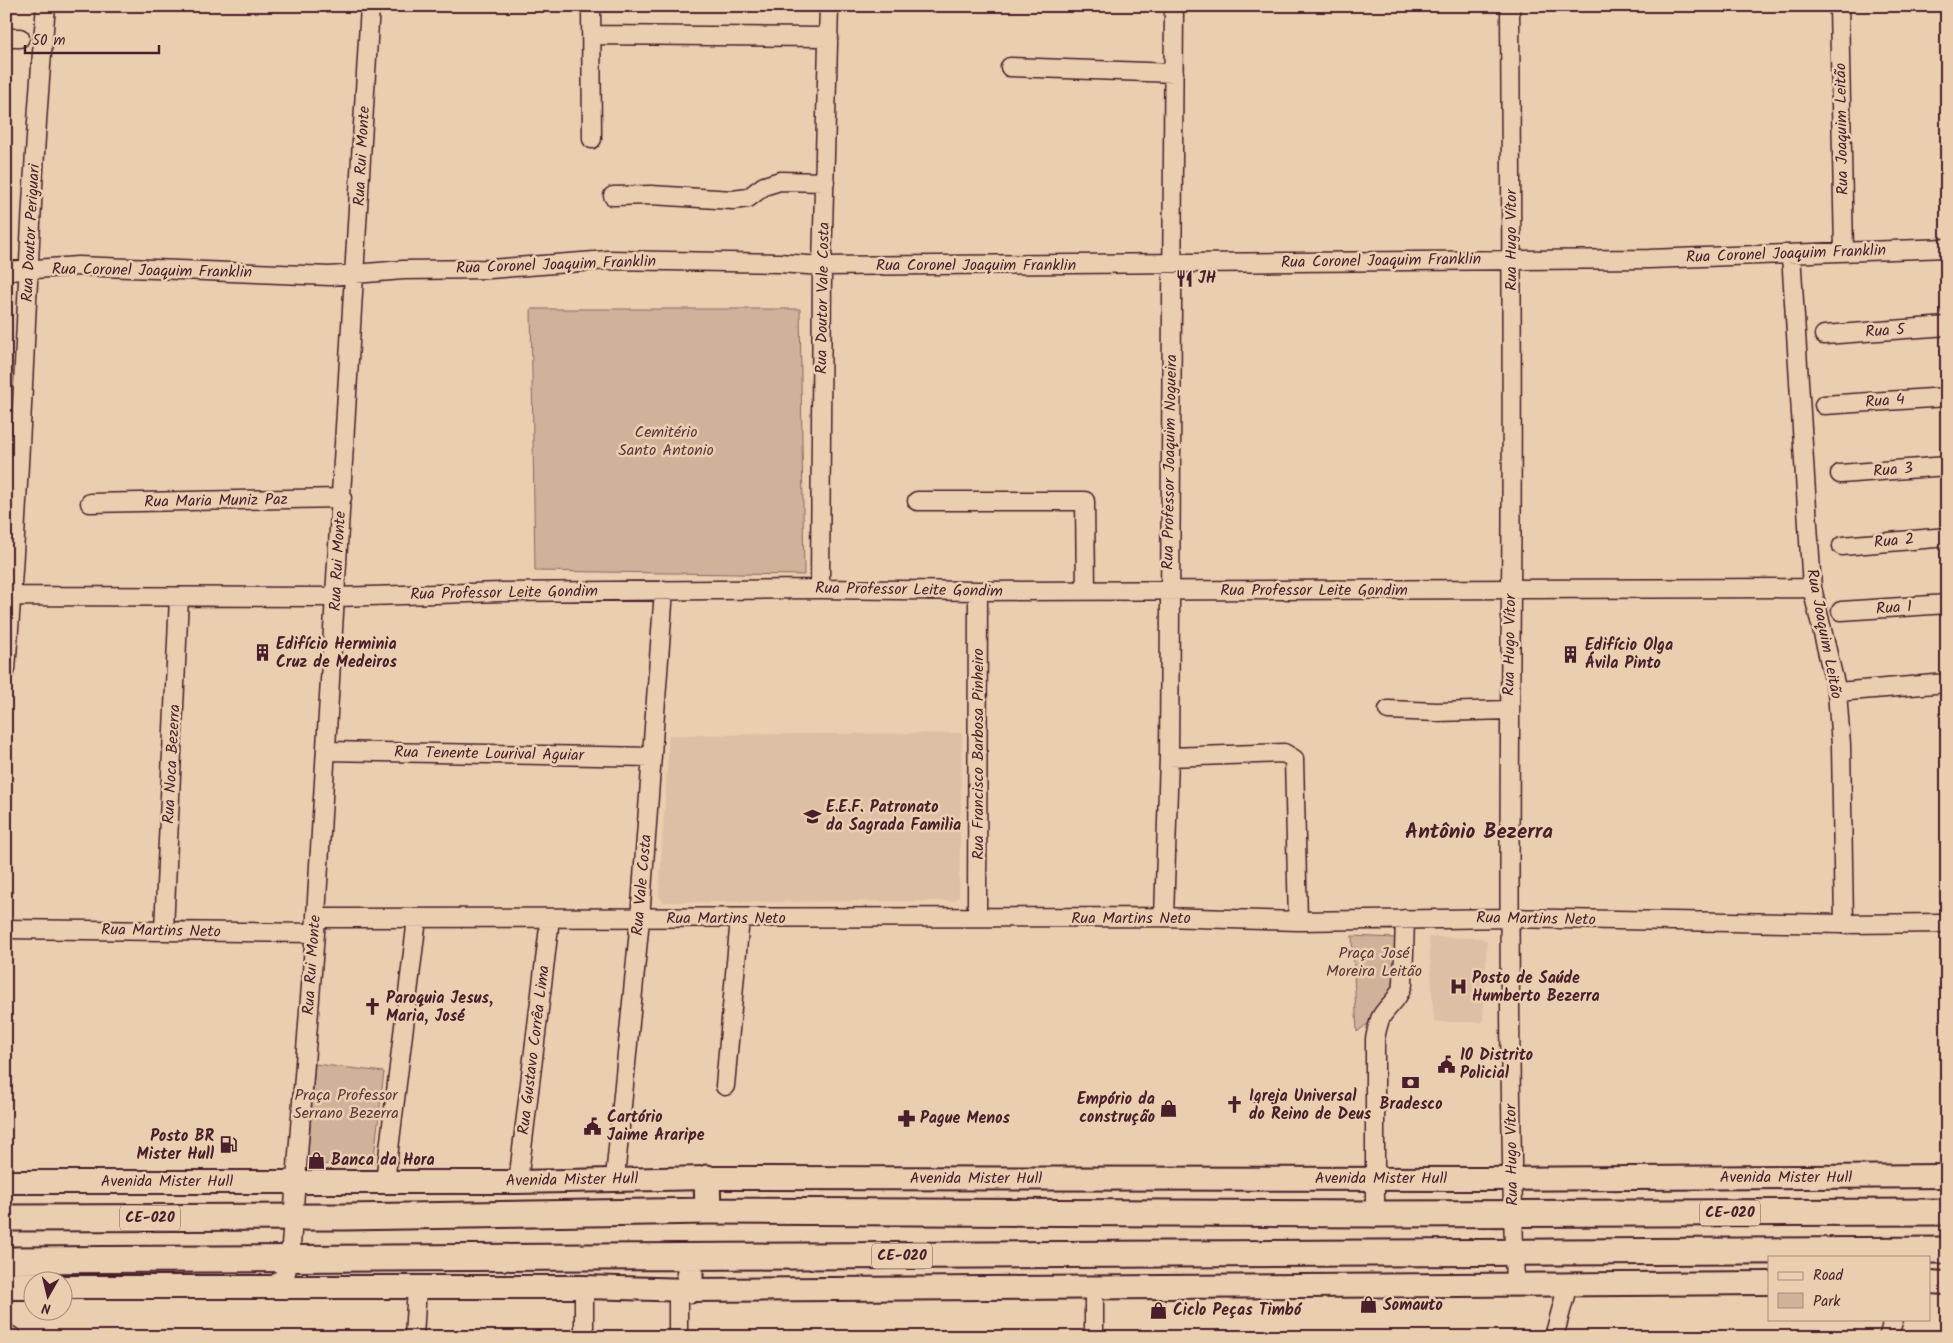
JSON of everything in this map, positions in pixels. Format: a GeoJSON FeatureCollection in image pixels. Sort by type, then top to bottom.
{"type":"FeatureCollection","features":[{"type":"Feature","properties":{"kind":"highway"},"geometry":{"type":"LineString","coordinates":[[707,1178],[708,1211]]}},
{"type":"Feature","properties":{"kind":"highway","name":"Avenida Mister Hull"},"geometry":{"type":"LineString","coordinates":[[6,1218],[293,1217],[708,1211],[1375,1214],[1947,1212]]}},
{"type":"Feature","properties":{"kind":"highway","name":"CE-020"},"geometry":{"type":"LineString","coordinates":[[6,1260],[1947,1250]]}},
{"type":"Feature","properties":{"kind":"highway"},"geometry":{"type":"LineString","coordinates":[[684,1290],[690,1256]]}},
{"type":"Feature","properties":{"kind":"highway"},"geometry":{"type":"LineString","coordinates":[[6,1270],[22,1280]]}},
{"type":"Feature","properties":{"kind":"main road","name":"Avenida Mister Hull"},"geometry":{"type":"LineString","coordinates":[[6,1182],[518,1182],[615,1178],[1947,1176]]}},
{"type":"Feature","properties":{"kind":"main road"},"geometry":{"type":"LineString","coordinates":[[1930,1282],[1947,1282]]}},
{"type":"Feature","properties":{"kind":"main road"},"geometry":{"type":"LineString","coordinates":[[72,1288],[584,1287],[684,1290],[1768,1283]]}},
{"type":"Feature","properties":{"kind":"main road"},"geometry":{"type":"LineString","coordinates":[[6,1288],[22,1287]]}},
{"type":"Feature","properties":{"kind":"street","name":"Rua Doutor Periguari"},"geometry":{"type":"LineString","coordinates":[[7,660],[28,270],[46,6]]}},
{"type":"Feature","properties":{"kind":"street","name":"Rua Rui Monte"},"geometry":{"type":"LineString","coordinates":[[271,1288],[285,1276],[290,1258],[316,925],[356,273],[370,6]]}},
{"type":"Feature","properties":{"kind":"street"},"geometry":{"type":"LineString","coordinates":[[592,6],[592,139]]}},
{"type":"Feature","properties":{"kind":"street","name":"Rua Doutor Vale Costa"},"geometry":{"type":"LineString","coordinates":[[820,589],[822,266],[829,6]]}},
{"type":"Feature","properties":{"kind":"street","name":"Rua Professor Joaquim Nogueira"},"geometry":{"type":"LineString","coordinates":[[1164,917],[1168,756],[1174,6]]}},
{"type":"Feature","properties":{"kind":"street","name":"Rua Hugo Vítor"},"geometry":{"type":"LineString","coordinates":[[1510,6],[1511,590],[1509,918],[1515,1284]]}},
{"type":"Feature","properties":{"kind":"street","name":"Rua Joaquim Leitão"},"geometry":{"type":"LineString","coordinates":[[1839,6],[1844,252]]}},
{"type":"Feature","properties":{"kind":"street"},"geometry":{"type":"LineString","coordinates":[[592,35],[828,37]]}},
{"type":"Feature","properties":{"kind":"street"},"geometry":{"type":"LineString","coordinates":[[1010,67],[1174,73]]}},
{"type":"Feature","properties":{"kind":"street"},"geometry":{"type":"LineString","coordinates":[[613,196],[651,195],[733,200],[748,198],[764,186],[780,181],[825,182]]}},
{"type":"Feature","properties":{"kind":"street","name":"Rua Coronel Joaquim Franklin"},"geometry":{"type":"LineString","coordinates":[[6,270],[78,266],[310,276],[403,270],[490,269],[608,260],[779,263],[822,266],[1173,264],[1649,259],[1947,248]]}},
{"type":"Feature","properties":{"kind":"street","name":"Rua Joaquim Leitão"},"geometry":{"type":"LineString","coordinates":[[1791,254],[1812,588],[1837,692],[1841,745],[1844,924]]}},
{"type":"Feature","properties":{"kind":"street","name":"Rua 5"},"geometry":{"type":"LineString","coordinates":[[1824,336],[1947,326]]}},
{"type":"Feature","properties":{"kind":"street","name":"Rua 4"},"geometry":{"type":"LineString","coordinates":[[1824,405],[1947,397]]}},
{"type":"Feature","properties":{"kind":"street","name":"Rua 3"},"geometry":{"type":"LineString","coordinates":[[1840,474],[1947,466]]}},
{"type":"Feature","properties":{"kind":"street","name":"Rua Maria Muniz Paz"},"geometry":{"type":"LineString","coordinates":[[90,503],[342,498]]}},
{"type":"Feature","properties":{"kind":"street"},"geometry":{"type":"LineString","coordinates":[[916,501],[1085,502],[1086,591]]}},
{"type":"Feature","properties":{"kind":"street","name":"Rua 2"},"geometry":{"type":"LineString","coordinates":[[1842,546],[1947,537]]}},
{"type":"Feature","properties":{"kind":"street","name":"Rua Professor Leite Gondim"},"geometry":{"type":"LineString","coordinates":[[9,596],[336,597],[664,590],[820,589],[1086,591],[1812,588]]}},
{"type":"Feature","properties":{"kind":"street","name":"Rua Vale Costa"},"geometry":{"type":"LineString","coordinates":[[615,1178],[640,918],[664,590]]}},
{"type":"Feature","properties":{"kind":"street","name":"Rua Francisco Barbosa Pinheiro"},"geometry":{"type":"LineString","coordinates":[[977,917],[978,591]]}},
{"type":"Feature","properties":{"kind":"street","name":"Rua Noca Bezerra"},"geometry":{"type":"LineString","coordinates":[[164,930],[179,597]]}},
{"type":"Feature","properties":{"kind":"street","name":"Rua 1"},"geometry":{"type":"LineString","coordinates":[[1841,611],[1947,604]]}},
{"type":"Feature","properties":{"kind":"street"},"geometry":{"type":"LineString","coordinates":[[1837,692],[1947,683]]}},
{"type":"Feature","properties":{"kind":"street"},"geometry":{"type":"LineString","coordinates":[[1388,710],[1437,712],[1509,710]]}},
{"type":"Feature","properties":{"kind":"street","name":"Rua Tenente Lourival Aguiar"},"geometry":{"type":"LineString","coordinates":[[326,751],[652,757]]}},
{"type":"Feature","properties":{"kind":"street"},"geometry":{"type":"LineString","coordinates":[[1168,756],[1284,753],[1294,759],[1298,921]]}},
{"type":"Feature","properties":{"kind":"street","name":"Rua Martins Neto"},"geometry":{"type":"LineString","coordinates":[[6,929],[164,930],[316,925],[417,919],[640,918],[1164,917],[1298,921],[1509,918],[1844,924],[1947,923]]}},
{"type":"Feature","properties":{"kind":"street"},"geometry":{"type":"LineString","coordinates":[[725,1086],[740,918]]}},
{"type":"Feature","properties":{"kind":"street"},"geometry":{"type":"LineString","coordinates":[[384,1182],[417,919]]}},
{"type":"Feature","properties":{"kind":"street","name":"Rua Gustavo Corrêa Lima"},"geometry":{"type":"LineString","coordinates":[[518,1182],[550,919]]}},
{"type":"Feature","properties":{"kind":"street"},"geometry":{"type":"LineString","coordinates":[[1375,1214],[1375,1039],[1381,1017],[1397,999],[1402,984],[1405,919]]}},
{"type":"Feature","properties":{"kind":"street"},"geometry":{"type":"LineString","coordinates":[[1554,1337],[1568,1284]]}},
{"type":"Feature","properties":{"kind":"street"},"geometry":{"type":"LineString","coordinates":[[414,1337],[417,1287]]}},
{"type":"Feature","properties":{"kind":"street"},"geometry":{"type":"LineString","coordinates":[[584,1287],[584,1337]]}},
{"type":"Feature","properties":{"kind":"street"},"geometry":{"type":"LineString","coordinates":[[1094,1287],[1094,1337]]}},
{"type":"Feature","properties":{"kind":"street"},"geometry":{"type":"LineString","coordinates":[[678,1337],[684,1290]]}},
{"type":"Feature","properties":{"kind":"street"},"geometry":{"type":"LineString","coordinates":[[1888,1337],[1894,1320]]}},
{"type":"Feature","properties":{"kind":"street"},"geometry":{"type":"LineString","coordinates":[[6,1332],[12,1337]]}},
{"type":"Feature","properties":{"kind":"shaded area","name":"E.E.F. Patronato da Sagrada Familia"},"geometry":{"type":"Polygon","coordinates":[[[962,733],[959,897],[954,901],[664,902],[659,897],[669,735],[962,733]]]}},
{"type":"Feature","properties":{"kind":"shaded area","name":"Posto de Saúde Humberto Bezerra"},"geometry":{"type":"Polygon","coordinates":[[[1429,937],[1480,938],[1487,941],[1483,1022],[1434,1022],[1429,937]]]}},
{"type":"Feature","properties":{"kind":"green space","name":"Cemitério Santo Antonio"},"geometry":{"type":"Polygon","coordinates":[[[531,309],[800,309],[804,575],[535,571],[531,309]]]}},
{"type":"Feature","properties":{"kind":"green space","name":"Praça José Moreira Leitão"},"geometry":{"type":"Polygon","coordinates":[[[1352,936],[1395,938],[1395,986],[1375,1018],[1357,1032],[1352,936]]]}},
{"type":"Feature","properties":{"kind":"green space","name":"Praça Professor Serrano Bezerra"},"geometry":{"type":"Polygon","coordinates":[[[315,1064],[384,1072],[373,1165],[307,1164],[315,1064]]]}},
{"type":"Feature","properties":{"kind":"place","name":"JH"},"geometry":{"type":"Point","coordinates":[1184,278]}},
{"type":"Feature","properties":{"kind":"place","name":"Edifício Herminia Cruz de Medeiros"},"geometry":{"type":"Point","coordinates":[262,653]}},
{"type":"Feature","properties":{"kind":"place","name":"Edifício Olga Ávila Pinto"},"geometry":{"type":"Point","coordinates":[1571,654]}},
{"type":"Feature","properties":{"kind":"place","name":"E.E.F. Patronato da Sagrada Familia"},"geometry":{"type":"Point","coordinates":[812,816]}},
{"type":"Feature","properties":{"kind":"place","name":"Posto de Saúde Humberto Bezerra"},"geometry":{"type":"Point","coordinates":[1458,987]}},
{"type":"Feature","properties":{"kind":"place","name":"Paroquia Jesus, Maria, José"},"geometry":{"type":"Point","coordinates":[372,1007]}},
{"type":"Feature","properties":{"kind":"place","name":"10 Distrito Policial"},"geometry":{"type":"Point","coordinates":[1446,1064]}},
{"type":"Feature","properties":{"kind":"place","name":"Bradesco"},"geometry":{"type":"Point","coordinates":[1411,1082]}},
{"type":"Feature","properties":{"kind":"place","name":"Igreja Universal do Reino de Deus"},"geometry":{"type":"Point","coordinates":[1235,1105]}},
{"type":"Feature","properties":{"kind":"place","name":"Empório da construção"},"geometry":{"type":"Point","coordinates":[1169,1108]}},
{"type":"Feature","properties":{"kind":"place","name":"Pague Menos"},"geometry":{"type":"Point","coordinates":[906,1118]}},
{"type":"Feature","properties":{"kind":"place","name":"Cartório Jaime Araripe"},"geometry":{"type":"Point","coordinates":[593,1126]}},
{"type":"Feature","properties":{"kind":"place","name":"Posto BR Mister Hull"},"geometry":{"type":"Point","coordinates":[228,1145]}},
{"type":"Feature","properties":{"kind":"place","name":"Banca da Hora"},"geometry":{"type":"Point","coordinates":[317,1160]}},
{"type":"Feature","properties":{"kind":"place","name":"Somauto"},"geometry":{"type":"Point","coordinates":[1369,1305]}},
{"type":"Feature","properties":{"kind":"place","name":"Ciclo Peças Timbó"},"geometry":{"type":"Point","coordinates":[1159,1310]}},
{"type":"Feature","properties":{"kind":"district","name":"Antônio Bezerra"},"geometry":{"type":"Point","coordinates":[1479,832]}}]}
